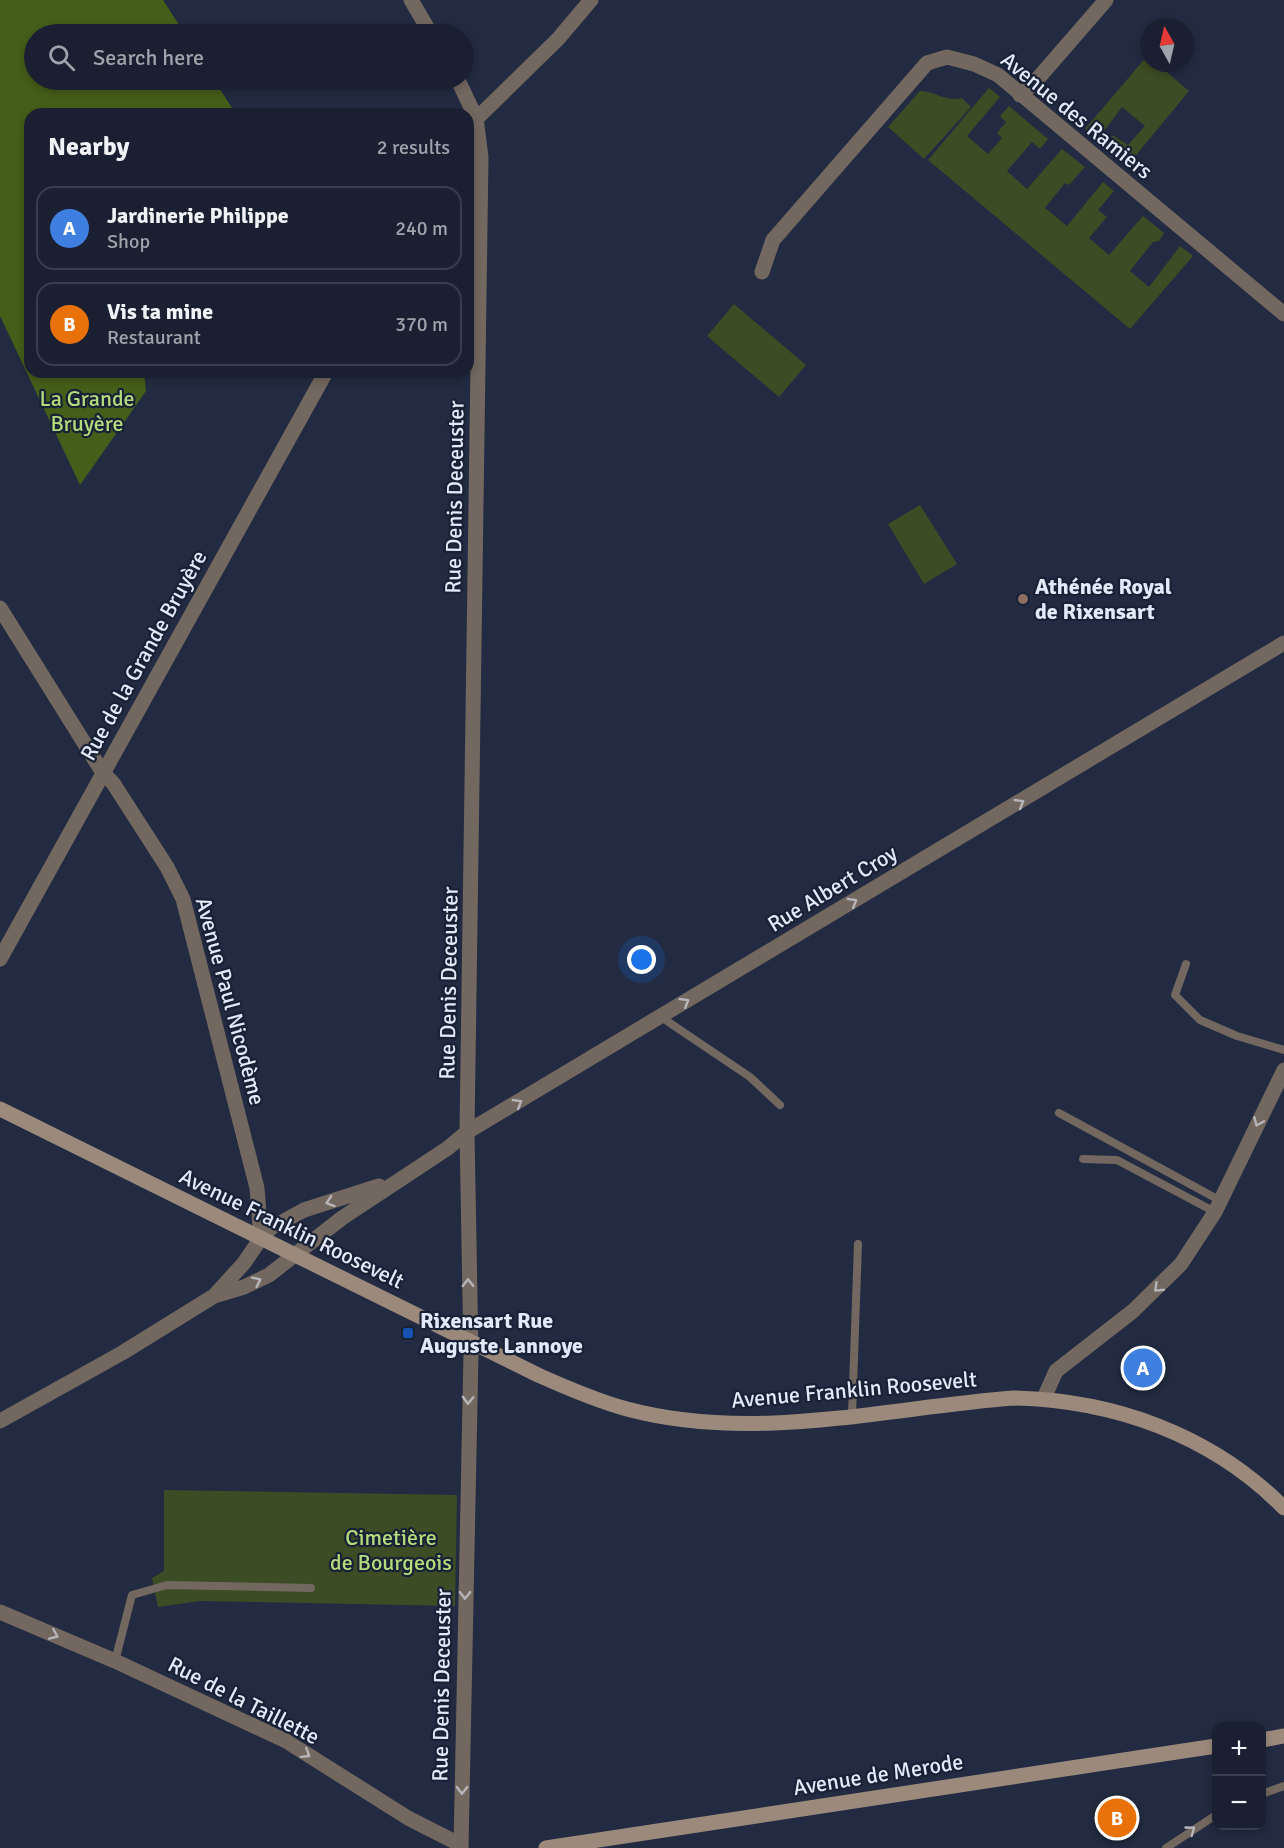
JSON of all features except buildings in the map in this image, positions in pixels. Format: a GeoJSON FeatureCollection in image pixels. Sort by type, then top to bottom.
{"type":"FeatureCollection","features":[{"type":"Feature","properties":{"kind":"main road","name":"Avenue Franklin Roosevelt"},"geometry":{"type":"LineString","coordinates":[[0,1109],[470,1342],[576,1392],[628,1409],[723,1423],[762,1424],[974,1401],[1044,1398],[1104,1407],[1163,1427],[1221,1457],[1267,1491],[1284,1508]]}},
{"type":"Feature","properties":{"kind":"main road"},"geometry":{"type":"LineString","coordinates":[[1266,1739],[1284,1736]]}},
{"type":"Feature","properties":{"kind":"main road","name":"Avenue de Merode"},"geometry":{"type":"LineString","coordinates":[[546,1848],[1212,1747]]}},
{"type":"Feature","properties":{"kind":"street"},"geometry":{"type":"LineString","coordinates":[[411,0],[425,24]]}},
{"type":"Feature","properties":{"kind":"street"},"geometry":{"type":"LineString","coordinates":[[474,121],[558,39],[591,0]]}},
{"type":"Feature","properties":{"kind":"street"},"geometry":{"type":"LineString","coordinates":[[1020,95],[1034,83],[1106,0]]}},
{"type":"Feature","properties":{"kind":"street","name":"Avenue des Ramiers"},"geometry":{"type":"LineString","coordinates":[[762,272],[772,240],[927,63],[947,57],[974,64],[998,75],[1284,314]]}},
{"type":"Feature","properties":{"kind":"street","name":"Rue Denis Deceuster"},"geometry":{"type":"LineString","coordinates":[[461,90],[467,108]]}},
{"type":"Feature","properties":{"kind":"street","name":"Rue Denis Deceuster"},"geometry":{"type":"LineString","coordinates":[[460,1846],[470,1342],[468,1132],[481,156],[474,130]]}},
{"type":"Feature","properties":{"kind":"street","name":"Rue de la Grande Bruyère"},"geometry":{"type":"LineString","coordinates":[[0,959],[323,378]]}},
{"type":"Feature","properties":{"kind":"street","name":"Avenue Paul Nicodème"},"geometry":{"type":"LineString","coordinates":[[0,608],[103,773],[113,783],[166,867],[183,899],[192,925],[257,1188],[261,1238]]}},
{"type":"Feature","properties":{"kind":"street","name":"Rue Albert Croy"},"geometry":{"type":"LineString","coordinates":[[214,1296],[244,1287],[269,1275],[342,1218],[468,1132],[1284,643]]}},
{"type":"Feature","properties":{"kind":"street"},"geometry":{"type":"LineString","coordinates":[[1044,1398],[1056,1371],[1133,1311],[1181,1264],[1218,1206],[1284,1070]]}},
{"type":"Feature","properties":{"kind":"street","name":"Rue Albert Croy"},"geometry":{"type":"LineString","coordinates":[[214,1296],[271,1228],[304,1210],[405,1175]]}},
{"type":"Feature","properties":{"kind":"street"},"geometry":{"type":"LineString","coordinates":[[0,1421],[139,1343],[214,1296]]}},
{"type":"Feature","properties":{"kind":"street","name":"Rue de la Taillette"},"geometry":{"type":"LineString","coordinates":[[0,1612],[115,1662],[286,1742],[408,1818],[460,1846]]}},
{"type":"Feature","properties":{"kind":"lane"},"geometry":{"type":"LineString","coordinates":[[1186,964],[1175,995],[1200,1020],[1237,1036],[1284,1050]]}},
{"type":"Feature","properties":{"kind":"lane"},"geometry":{"type":"LineString","coordinates":[[661,1017],[750,1077],[780,1105]]}},
{"type":"Feature","properties":{"kind":"lane"},"geometry":{"type":"LineString","coordinates":[[1059,1113],[1218,1206]]}},
{"type":"Feature","properties":{"kind":"lane"},"geometry":{"type":"LineString","coordinates":[[1083,1159],[1117,1160],[1218,1206]]}},
{"type":"Feature","properties":{"kind":"lane"},"geometry":{"type":"LineString","coordinates":[[852,1415],[858,1244]]}},
{"type":"Feature","properties":{"kind":"lane"},"geometry":{"type":"LineString","coordinates":[[115,1662],[132,1595],[167,1585],[311,1588]]}},
{"type":"Feature","properties":{"kind":"lane"},"geometry":{"type":"LineString","coordinates":[[1266,1793],[1284,1786]]}},
{"type":"Feature","properties":{"kind":"lane"},"geometry":{"type":"LineString","coordinates":[[1166,1848],[1212,1818]]}},
{"type":"Feature","properties":{"kind":"green space","name":"La Grande Bruyère"},"geometry":{"type":"Polygon","coordinates":[[[0,0],[163,0],[179,24],[24,24],[24,90],[220,90],[232,108],[24,108],[24,367],[0,316],[0,0]]]}},
{"type":"Feature","properties":{"kind":"green space"},"geometry":{"type":"Polygon","coordinates":[[[1140,64],[1140,72],[1167,72],[1189,91],[1128,165],[1108,148],[1112,135],[1128,145],[1145,126],[1122,107],[1098,139],[1085,129],[1140,64]]]}},
{"type":"Feature","properties":{"kind":"green space"},"geometry":{"type":"Polygon","coordinates":[[[989,88],[1000,97],[967,136],[988,154],[1002,138],[997,133],[1006,122],[1000,116],[1009,106],[1048,139],[1040,149],[1032,142],[1007,171],[1027,189],[1062,149],[1085,167],[1069,185],[1065,183],[1045,208],[1067,226],[1103,182],[1114,191],[1098,210],[1107,217],[1089,238],[1109,255],[1143,216],[1164,233],[1159,241],[1153,242],[1130,271],[1149,287],[1180,246],[1193,256],[1130,329],[928,160],[989,88]]]}},
{"type":"Feature","properties":{"kind":"green space"},"geometry":{"type":"Polygon","coordinates":[[[920,91],[950,99],[962,98],[971,107],[924,159],[888,127],[920,91]]]}},
{"type":"Feature","properties":{"kind":"green space"},"geometry":{"type":"Polygon","coordinates":[[[734,304],[806,365],[779,397],[707,336],[734,304]]]}},
{"type":"Feature","properties":{"kind":"green space","name":"La Grande Bruyère"},"geometry":{"type":"Polygon","coordinates":[[[29,378],[145,378],[146,391],[80,485],[29,378]]]}},
{"type":"Feature","properties":{"kind":"green space"},"geometry":{"type":"Polygon","coordinates":[[[920,505],[957,564],[924,584],[888,524],[920,505]]]}},
{"type":"Feature","properties":{"kind":"green space","name":"Cimetière de Bourgeois"},"geometry":{"type":"Polygon","coordinates":[[[164,1490],[457,1495],[455,1606],[200,1601],[158,1607],[152,1578],[164,1571],[164,1490]]]}},
{"type":"Feature","properties":{"kind":"place","name":"Athénée Royal de Rixensart"},"geometry":{"type":"Point","coordinates":[1023,599]}},
{"type":"Feature","properties":{"kind":"place","name":"Rixensart Rue Auguste Lannoye"},"geometry":{"type":"Point","coordinates":[408,1333]}},
{"type":"Feature","properties":{"kind":"place","name":"Jardinerie Philippe"},"geometry":{"type":"Point","coordinates":[1143,1368]}},
{"type":"Feature","properties":{"kind":"place","name":"Vis ta mine"},"geometry":{"type":"Point","coordinates":[1117,1818]}}]}
